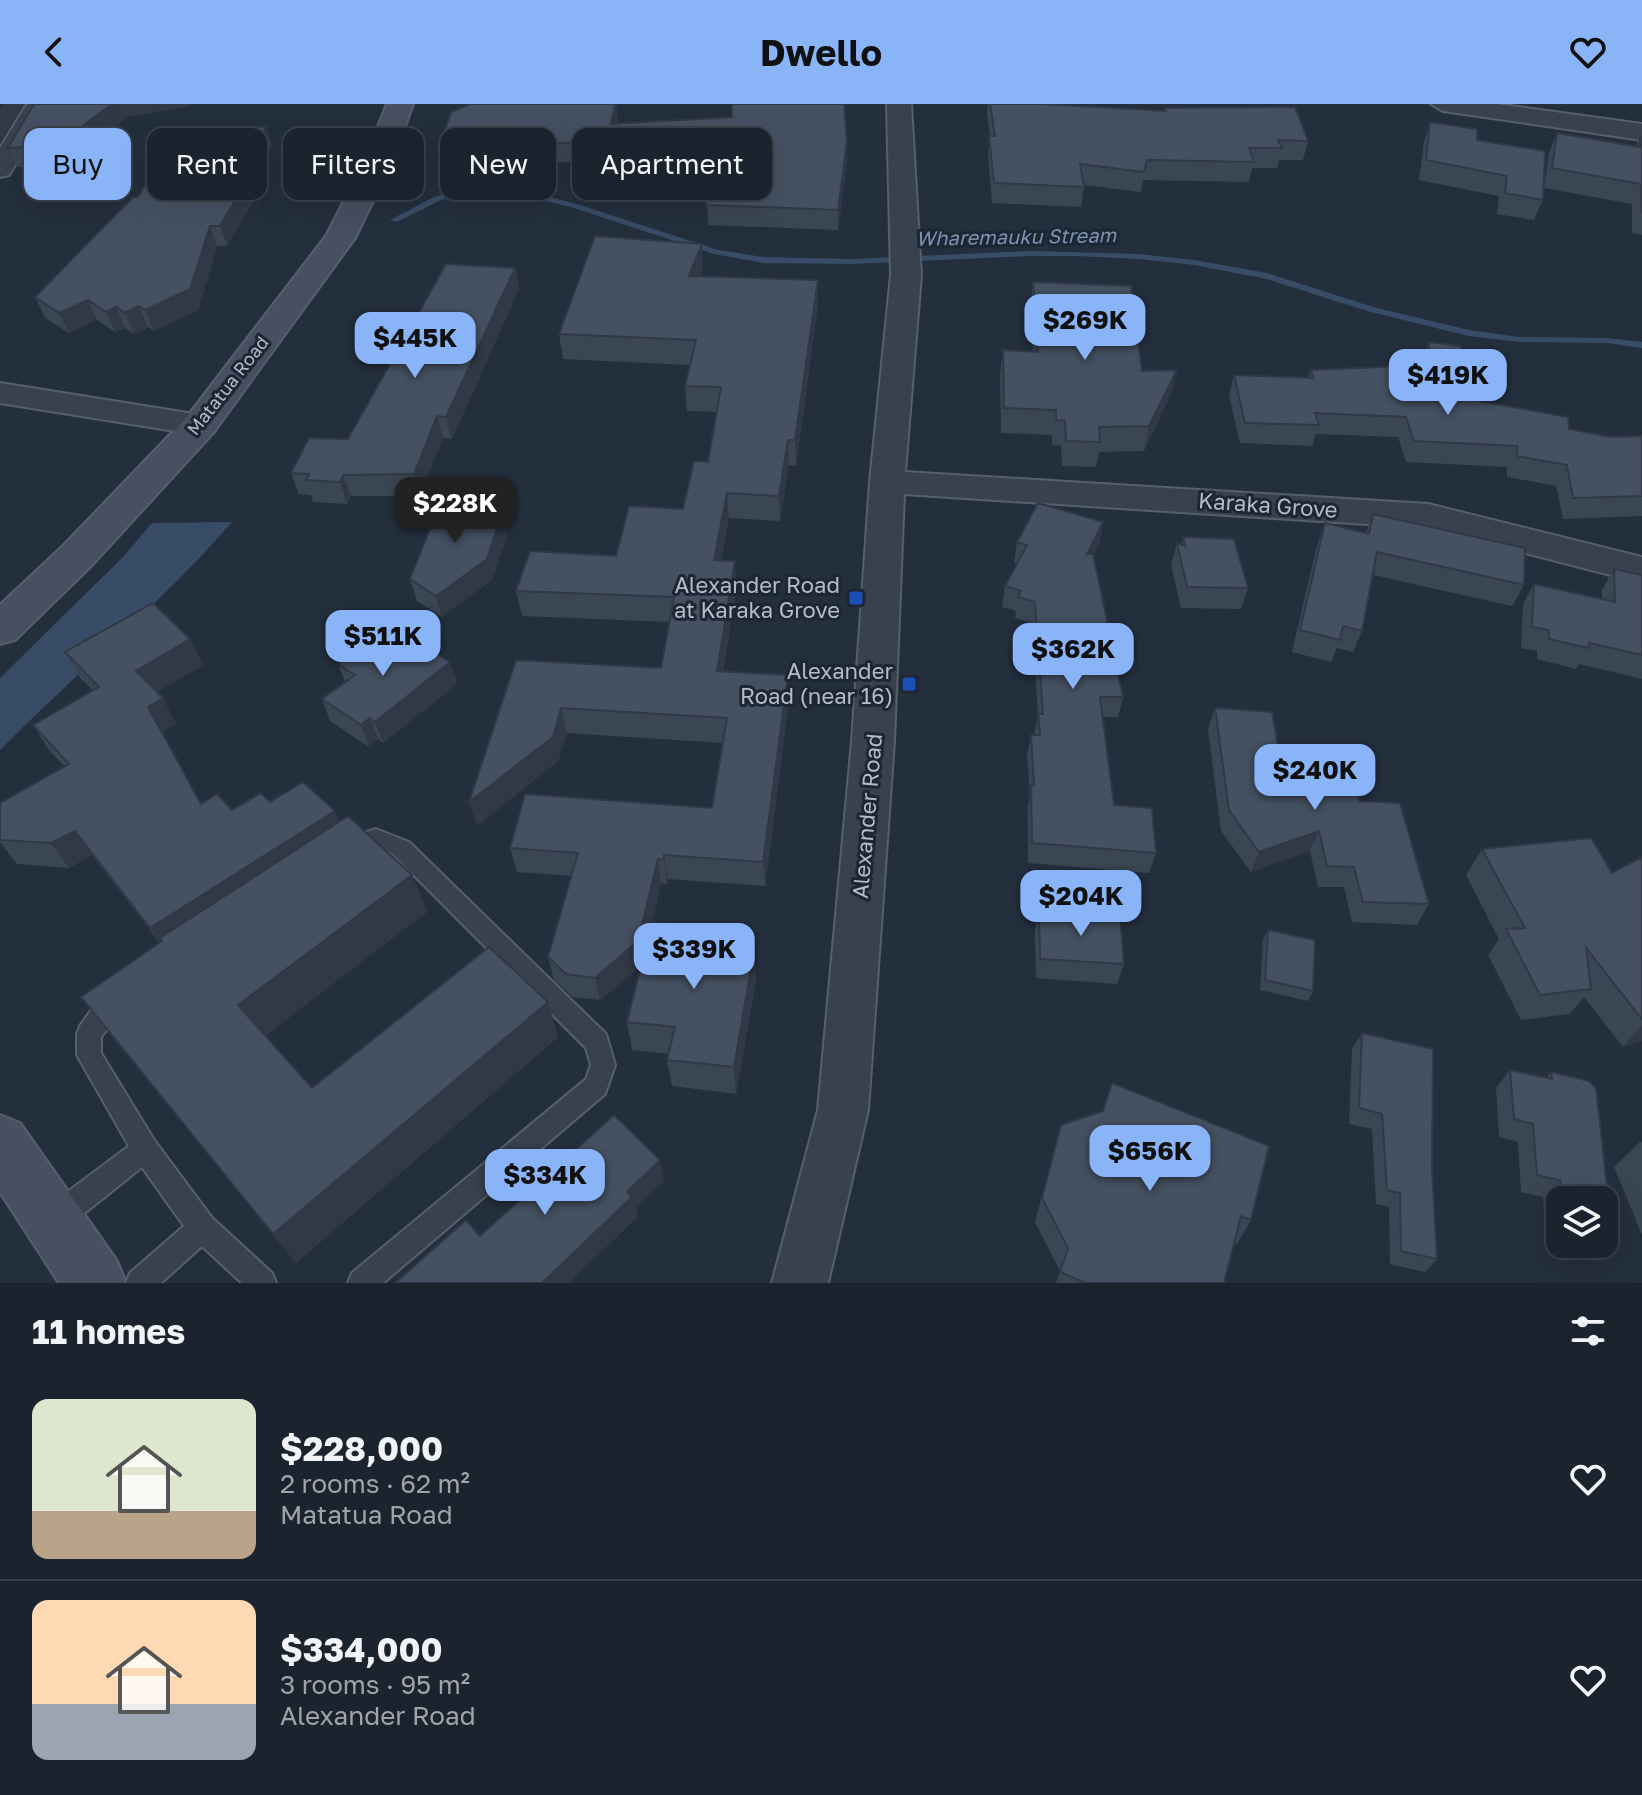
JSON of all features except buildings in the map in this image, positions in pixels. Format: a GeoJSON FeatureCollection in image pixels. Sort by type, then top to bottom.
{"type":"FeatureCollection","features":[{"type":"Feature","properties":{"kind":"main road","name":"Matatua Road"},"geometry":{"type":"LineString","coordinates":[[0,629],[78,555],[200,425],[340,238],[378,162],[400,104]]}},
{"type":"Feature","properties":{"kind":"main road"},"geometry":{"type":"LineString","coordinates":[[0,1142],[95,1283]]}},
{"type":"Feature","properties":{"kind":"street"},"geometry":{"type":"LineString","coordinates":[[0,169],[39,104]]}},
{"type":"Feature","properties":{"kind":"street","name":"Alexander Road"},"geometry":{"type":"LineString","coordinates":[[800,1283],[843,1110],[873,741],[887,482],[906,263],[899,104]]}},
{"type":"Feature","properties":{"kind":"street"},"geometry":{"type":"LineString","coordinates":[[1443,104],[1642,132]]}},
{"type":"Feature","properties":{"kind":"street"},"geometry":{"type":"LineString","coordinates":[[0,393],[200,425]]}},
{"type":"Feature","properties":{"kind":"street","name":"Karaka Grove"},"geometry":{"type":"LineString","coordinates":[[887,482],[1428,516],[1642,570]]}},
{"type":"Feature","properties":{"kind":"lane"},"geometry":{"type":"LineString","coordinates":[[330,858],[367,837],[390,840],[401,848],[597,1042],[603,1065],[596,1086],[362,1283]]}},
{"type":"Feature","properties":{"kind":"lane"},"geometry":{"type":"LineString","coordinates":[[134,990],[108,1007],[89,1034],[89,1055],[145,1149],[202,1228],[262,1283]]}},
{"type":"Feature","properties":{"kind":"lane"},"geometry":{"type":"LineString","coordinates":[[53,1221],[145,1149]]}},
{"type":"Feature","properties":{"kind":"lane"},"geometry":{"type":"LineString","coordinates":[[140,1283],[202,1228]]}},
{"type":"Feature","properties":{"kind":"water"},"geometry":{"type":"Polygon","coordinates":[[[232,522],[147,610],[0,750],[0,678],[123,557],[152,523],[232,522]]]}},
{"type":"Feature","properties":{"kind":"waterway","name":"Wharemauku Stream"},"geometry":{"type":"LineString","coordinates":[[394,220],[439,198],[485,191],[531,195],[577,206],[717,252],[763,260],[852,262],[1076,253],[1139,256],[1267,276],[1370,309],[1469,333],[1502,338],[1607,340],[1642,345]]}},
{"type":"Feature","properties":{"kind":"place","name":"Alexander Road at Karaka Grove"},"geometry":{"type":"Point","coordinates":[856,598]}},
{"type":"Feature","properties":{"kind":"place","name":"Alexander Road (near 16)"},"geometry":{"type":"Point","coordinates":[909,684]}}]}
